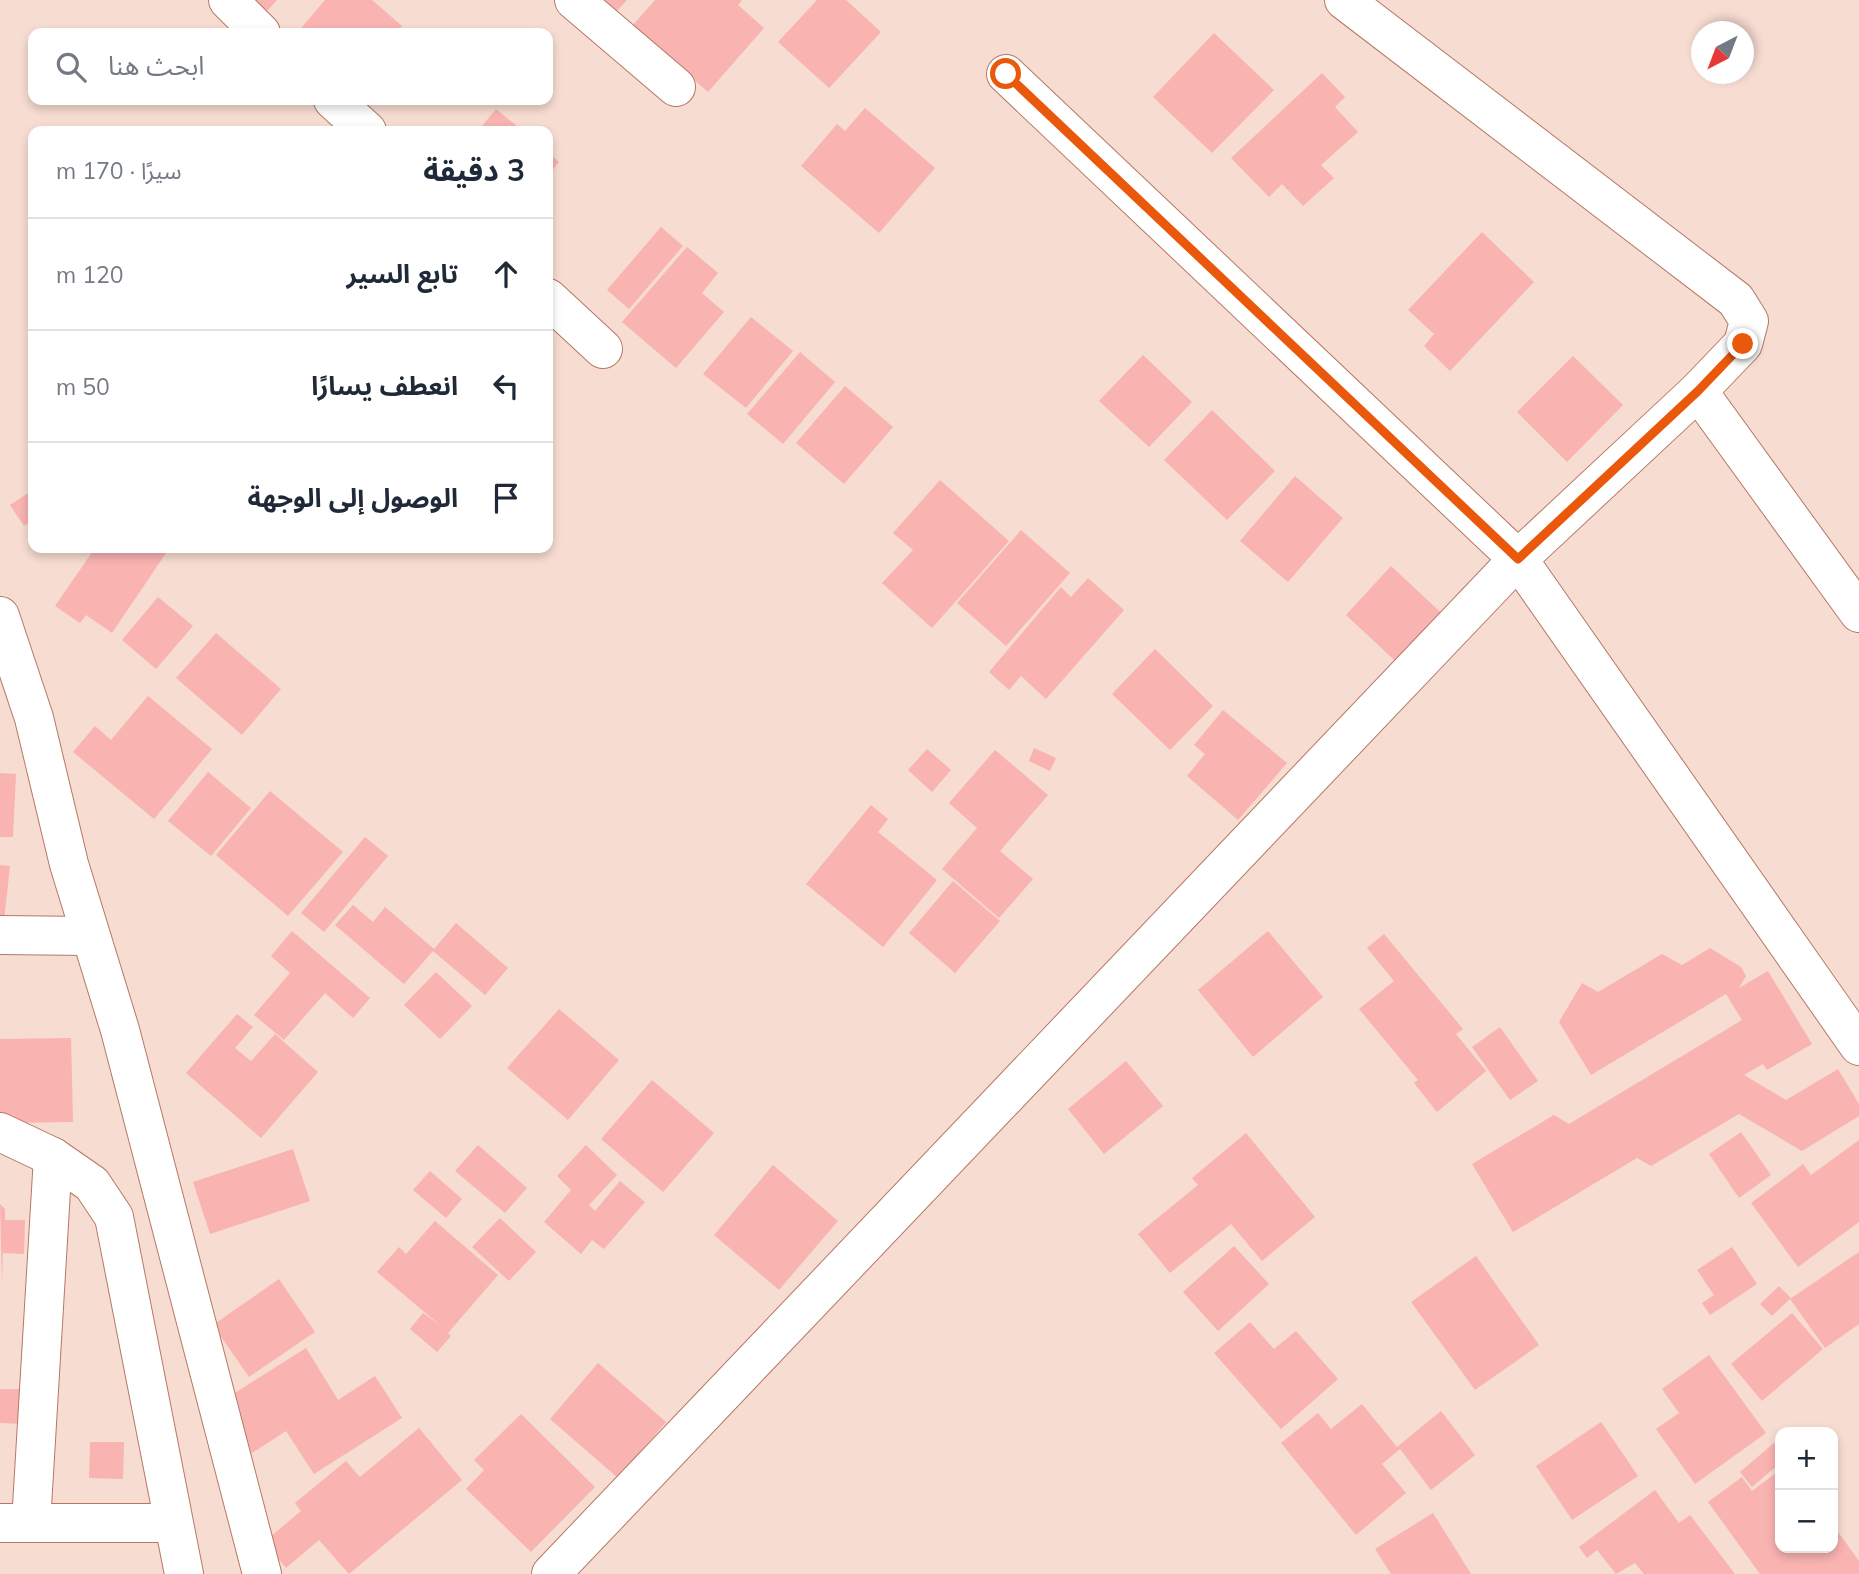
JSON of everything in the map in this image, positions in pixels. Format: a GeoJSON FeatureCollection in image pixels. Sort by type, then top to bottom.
{"type":"FeatureCollection","features":[{"type":"Feature","properties":{"kind":"street"},"geometry":{"type":"LineString","coordinates":[[228,0],[256,28]]}},
{"type":"Feature","properties":{"kind":"street"},"geometry":{"type":"LineString","coordinates":[[574,0],[676,87]]}},
{"type":"Feature","properties":{"kind":"street"},"geometry":{"type":"LineString","coordinates":[[551,1574],[1518,559],[1698,391],[1743,344],[1749,321],[1736,300],[1344,0]]}},
{"type":"Feature","properties":{"kind":"street"},"geometry":{"type":"LineString","coordinates":[[1006,74],[1518,559],[1859,1046]]}},
{"type":"Feature","properties":{"kind":"street"},"geometry":{"type":"LineString","coordinates":[[338,105],[362,126]]}},
{"type":"Feature","properties":{"kind":"street"},"geometry":{"type":"LineString","coordinates":[[553,303],[603,349]]}},
{"type":"Feature","properties":{"kind":"street"},"geometry":{"type":"LineString","coordinates":[[1698,391],[1859,613]]}},
{"type":"Feature","properties":{"kind":"street"},"geometry":{"type":"LineString","coordinates":[[0,616],[17,718],[120,1030],[262,1574]]}},
{"type":"Feature","properties":{"kind":"street"},"geometry":{"type":"LineString","coordinates":[[0,935],[90,936]]}},
{"type":"Feature","properties":{"kind":"street"},"geometry":{"type":"LineString","coordinates":[[0,1132],[53,1157],[92,1184],[114,1217],[184,1574]]}},
{"type":"Feature","properties":{"kind":"street"},"geometry":{"type":"LineString","coordinates":[[53,1157],[15,1523],[172,1523]]}},
{"type":"Feature","properties":{"kind":"building"},"geometry":{"type":"Polygon","coordinates":[[[237,0],[277,0],[259,20],[237,0]]]}},
{"type":"Feature","properties":{"kind":"building"},"geometry":{"type":"Polygon","coordinates":[[[325,0],[372,0],[402,26],[400,28],[301,28],[325,0]]]}},
{"type":"Feature","properties":{"kind":"building"},"geometry":{"type":"Polygon","coordinates":[[[600,0],[627,0],[615,13],[600,0]]]}},
{"type":"Feature","properties":{"kind":"building"},"geometry":{"type":"Polygon","coordinates":[[[655,0],[742,0],[738,5],[764,28],[708,92],[632,26],[655,0]]]}},
{"type":"Feature","properties":{"kind":"building"},"geometry":{"type":"Polygon","coordinates":[[[817,0],[846,0],[881,32],[829,88],[778,42],[817,0]]]}},
{"type":"Feature","properties":{"kind":"building"},"geometry":{"type":"Polygon","coordinates":[[[1214,33],[1274,90],[1212,153],[1153,97],[1214,33]]]}},
{"type":"Feature","properties":{"kind":"building"},"geometry":{"type":"Polygon","coordinates":[[[1322,73],[1345,97],[1335,107],[1358,132],[1321,165],[1334,178],[1303,206],[1282,184],[1269,197],[1231,158],[1322,73]]]}},
{"type":"Feature","properties":{"kind":"building"},"geometry":{"type":"Polygon","coordinates":[[[865,108],[935,168],[879,233],[801,166],[837,124],[845,131],[865,108]]]}},
{"type":"Feature","properties":{"kind":"building"},"geometry":{"type":"Polygon","coordinates":[[[496,109],[517,126],[482,126],[496,109]]]}},
{"type":"Feature","properties":{"kind":"building"},"geometry":{"type":"Polygon","coordinates":[[[553,157],[559,162],[553,170],[553,157]]]}},
{"type":"Feature","properties":{"kind":"building"},"geometry":{"type":"Polygon","coordinates":[[[661,227],[683,246],[629,309],[607,290],[661,227]]]}},
{"type":"Feature","properties":{"kind":"building"},"geometry":{"type":"Polygon","coordinates":[[[1482,232],[1534,282],[1450,371],[1424,346],[1434,334],[1408,310],[1482,232]]]}},
{"type":"Feature","properties":{"kind":"building"},"geometry":{"type":"Polygon","coordinates":[[[687,247],[718,273],[702,293],[724,312],[676,368],[622,322],[687,247]]]}},
{"type":"Feature","properties":{"kind":"building"},"geometry":{"type":"Polygon","coordinates":[[[751,317],[793,351],[746,408],[703,374],[751,317]]]}},
{"type":"Feature","properties":{"kind":"building"},"geometry":{"type":"Polygon","coordinates":[[[800,352],[835,382],[783,444],[747,414],[800,352]]]}},
{"type":"Feature","properties":{"kind":"building"},"geometry":{"type":"Polygon","coordinates":[[[1143,355],[1192,402],[1149,447],[1099,401],[1143,355]]]}},
{"type":"Feature","properties":{"kind":"building"},"geometry":{"type":"Polygon","coordinates":[[[1573,356],[1623,405],[1567,462],[1517,412],[1573,356]]]}},
{"type":"Feature","properties":{"kind":"building"},"geometry":{"type":"Polygon","coordinates":[[[845,386],[893,427],[844,484],[796,443],[845,386]]]}},
{"type":"Feature","properties":{"kind":"building"},"geometry":{"type":"Polygon","coordinates":[[[1212,410],[1275,471],[1227,520],[1164,460],[1212,410]]]}},
{"type":"Feature","properties":{"kind":"building"},"geometry":{"type":"Polygon","coordinates":[[[1295,476],[1343,518],[1288,582],[1240,541],[1295,476]]]}},
{"type":"Feature","properties":{"kind":"building"},"geometry":{"type":"Polygon","coordinates":[[[940,480],[1009,541],[932,628],[882,583],[913,550],[893,533],[940,480]]]}},
{"type":"Feature","properties":{"kind":"building"},"geometry":{"type":"Polygon","coordinates":[[[28,493],[28,523],[24,526],[10,505],[28,493]]]}},
{"type":"Feature","properties":{"kind":"building"},"geometry":{"type":"Polygon","coordinates":[[[1021,530],[1070,573],[1006,646],[957,603],[1021,530]]]}},
{"type":"Feature","properties":{"kind":"building"},"geometry":{"type":"Polygon","coordinates":[[[92,553],[166,553],[112,633],[86,615],[80,623],[55,606],[92,553]]]}},
{"type":"Feature","properties":{"kind":"building"},"geometry":{"type":"Polygon","coordinates":[[[1391,566],[1451,622],[1406,671],[1346,615],[1391,566]]]}},
{"type":"Feature","properties":{"kind":"building"},"geometry":{"type":"Polygon","coordinates":[[[1088,578],[1124,610],[1046,699],[1021,676],[1009,690],[989,672],[1061,587],[1071,597],[1088,578]]]}},
{"type":"Feature","properties":{"kind":"building"},"geometry":{"type":"Polygon","coordinates":[[[158,597],[193,626],[156,669],[122,640],[158,597]]]}},
{"type":"Feature","properties":{"kind":"building"},"geometry":{"type":"Polygon","coordinates":[[[216,633],[281,689],[242,735],[176,678],[216,633]]]}},
{"type":"Feature","properties":{"kind":"building"},"geometry":{"type":"Polygon","coordinates":[[[1155,649],[1213,706],[1170,750],[1112,694],[1155,649]]]}},
{"type":"Feature","properties":{"kind":"building"},"geometry":{"type":"Polygon","coordinates":[[[148,696],[212,749],[154,819],[73,752],[95,726],[111,740],[148,696]]]}},
{"type":"Feature","properties":{"kind":"building"},"geometry":{"type":"Polygon","coordinates":[[[1223,710],[1287,763],[1238,820],[1187,776],[1205,754],[1194,745],[1223,710]]]}},
{"type":"Feature","properties":{"kind":"building"},"geometry":{"type":"Polygon","coordinates":[[[1034,748],[1056,758],[1050,771],[1029,761],[1034,748]]]}},
{"type":"Feature","properties":{"kind":"building"},"geometry":{"type":"Polygon","coordinates":[[[927,749],[951,770],[932,792],[908,770],[927,749]]]}},
{"type":"Feature","properties":{"kind":"building"},"geometry":{"type":"Polygon","coordinates":[[[995,750],[1048,795],[1000,851],[1033,879],[999,918],[942,869],[977,828],[949,803],[995,750]]]}},
{"type":"Feature","properties":{"kind":"building"},"geometry":{"type":"Polygon","coordinates":[[[208,772],[251,808],[211,856],[168,821],[208,772]]]}},
{"type":"Feature","properties":{"kind":"building"},"geometry":{"type":"Polygon","coordinates":[[[0,773],[16,774],[13,837],[0,837],[0,773]]]}},
{"type":"Feature","properties":{"kind":"building"},"geometry":{"type":"Polygon","coordinates":[[[270,791],[343,852],[288,916],[216,855],[270,791]]]}},
{"type":"Feature","properties":{"kind":"building"},"geometry":{"type":"Polygon","coordinates":[[[871,805],[888,819],[878,832],[937,880],[883,947],[806,884],[871,805]]]}},
{"type":"Feature","properties":{"kind":"building"},"geometry":{"type":"Polygon","coordinates":[[[365,837],[388,856],[324,932],[301,913],[365,837]]]}},
{"type":"Feature","properties":{"kind":"building"},"geometry":{"type":"Polygon","coordinates":[[[0,865],[10,866],[3,930],[0,930],[0,865]]]}},
{"type":"Feature","properties":{"kind":"building"},"geometry":{"type":"Polygon","coordinates":[[[953,881],[1000,921],[955,973],[909,933],[953,881]]]}},
{"type":"Feature","properties":{"kind":"building"},"geometry":{"type":"Polygon","coordinates":[[[353,905],[373,922],[385,907],[434,949],[456,923],[508,968],[485,995],[433,951],[404,984],[335,925],[353,905]]]}},
{"type":"Feature","properties":{"kind":"building"},"geometry":{"type":"Polygon","coordinates":[[[292,931],[370,998],[353,1018],[325,993],[284,1040],[254,1015],[290,973],[271,956],[292,931]]]}},
{"type":"Feature","properties":{"kind":"building"},"geometry":{"type":"Polygon","coordinates":[[[1268,931],[1323,997],[1253,1057],[1198,990],[1268,931]]]}},
{"type":"Feature","properties":{"kind":"building"},"geometry":{"type":"Polygon","coordinates":[[[1384,934],[1463,1029],[1456,1034],[1486,1071],[1437,1112],[1414,1083],[1418,1080],[1359,1009],[1394,981],[1367,948],[1384,934]]]}},
{"type":"Feature","properties":{"kind":"building"},"geometry":{"type":"Polygon","coordinates":[[[1710,948],[1741,967],[1746,976],[1739,988],[1768,971],[1812,1044],[1767,1070],[1763,1064],[1744,1075],[1786,1100],[1838,1069],[1859,1104],[1859,1116],[1802,1151],[1739,1114],[1651,1166],[1637,1158],[1513,1232],[1472,1164],[1554,1115],[1569,1124],[1742,1020],[1726,994],[1591,1075],[1559,1022],[1582,983],[1598,992],[1662,954],[1682,965],[1710,948]]]}},
{"type":"Feature","properties":{"kind":"building"},"geometry":{"type":"Polygon","coordinates":[[[436,972],[472,1006],[440,1039],[404,1005],[436,972]]]}},
{"type":"Feature","properties":{"kind":"building"},"geometry":{"type":"Polygon","coordinates":[[[559,1009],[619,1060],[568,1120],[507,1068],[559,1009]]]}},
{"type":"Feature","properties":{"kind":"building"},"geometry":{"type":"Polygon","coordinates":[[[237,1014],[253,1027],[235,1048],[251,1061],[275,1034],[318,1072],[261,1138],[186,1073],[237,1014]]]}},
{"type":"Feature","properties":{"kind":"building"},"geometry":{"type":"Polygon","coordinates":[[[1500,1027],[1538,1081],[1510,1100],[1472,1047],[1500,1027]]]}},
{"type":"Feature","properties":{"kind":"building"},"geometry":{"type":"Polygon","coordinates":[[[71,1038],[73,1122],[0,1123],[0,1039],[71,1038]]]}},
{"type":"Feature","properties":{"kind":"building"},"geometry":{"type":"Polygon","coordinates":[[[1126,1061],[1163,1106],[1104,1154],[1068,1109],[1126,1061]]]}},
{"type":"Feature","properties":{"kind":"building"},"geometry":{"type":"Polygon","coordinates":[[[652,1080],[714,1133],[663,1192],[601,1139],[652,1080]]]}},
{"type":"Feature","properties":{"kind":"building"},"geometry":{"type":"Polygon","coordinates":[[[1741,1132],[1771,1175],[1739,1198],[1709,1154],[1741,1132]]]}},
{"type":"Feature","properties":{"kind":"building"},"geometry":{"type":"Polygon","coordinates":[[[1246,1133],[1315,1217],[1262,1261],[1231,1224],[1170,1273],[1138,1234],[1198,1185],[1192,1178],[1246,1133]]]}},
{"type":"Feature","properties":{"kind":"building"},"geometry":{"type":"Polygon","coordinates":[[[1859,1140],[1859,1222],[1798,1267],[1751,1203],[1803,1164],[1811,1175],[1859,1140]]]}},
{"type":"Feature","properties":{"kind":"building"},"geometry":{"type":"Polygon","coordinates":[[[478,1145],[527,1188],[505,1213],[455,1171],[478,1145]]]}},
{"type":"Feature","properties":{"kind":"building"},"geometry":{"type":"Polygon","coordinates":[[[586,1145],[617,1175],[589,1205],[595,1211],[620,1181],[645,1202],[604,1249],[592,1240],[581,1254],[544,1222],[571,1190],[557,1176],[586,1145]]]}},
{"type":"Feature","properties":{"kind":"building"},"geometry":{"type":"Polygon","coordinates":[[[293,1149],[310,1201],[210,1234],[193,1182],[293,1149]]]}},
{"type":"Feature","properties":{"kind":"building"},"geometry":{"type":"Polygon","coordinates":[[[773,1165],[838,1221],[779,1290],[714,1235],[773,1165]]]}},
{"type":"Feature","properties":{"kind":"building"},"geometry":{"type":"Polygon","coordinates":[[[430,1171],[462,1199],[446,1218],[413,1190],[430,1171]]]}},
{"type":"Feature","properties":{"kind":"building"},"geometry":{"type":"Polygon","coordinates":[[[0,1204],[5,1209],[5,1220],[25,1220],[24,1254],[3,1253],[2,1282],[0,1204]]]}},
{"type":"Feature","properties":{"kind":"building"},"geometry":{"type":"Polygon","coordinates":[[[500,1218],[536,1252],[509,1281],[472,1247],[500,1218]]]}},
{"type":"Feature","properties":{"kind":"building"},"geometry":{"type":"Polygon","coordinates":[[[435,1221],[498,1275],[448,1333],[451,1336],[437,1352],[410,1329],[423,1313],[441,1326],[377,1272],[399,1247],[406,1254],[435,1221]]]}},
{"type":"Feature","properties":{"kind":"building"},"geometry":{"type":"Polygon","coordinates":[[[1234,1246],[1269,1284],[1218,1331],[1183,1292],[1234,1246]]]}},
{"type":"Feature","properties":{"kind":"building"},"geometry":{"type":"Polygon","coordinates":[[[1732,1247],[1757,1284],[1710,1315],[1702,1303],[1714,1295],[1697,1270],[1732,1247]]]}},
{"type":"Feature","properties":{"kind":"building"},"geometry":{"type":"Polygon","coordinates":[[[1859,1252],[1859,1324],[1825,1348],[1790,1299],[1859,1252]]]}},
{"type":"Feature","properties":{"kind":"building"},"geometry":{"type":"Polygon","coordinates":[[[1476,1256],[1539,1345],[1475,1390],[1411,1302],[1476,1256]]]}},
{"type":"Feature","properties":{"kind":"building"},"geometry":{"type":"Polygon","coordinates":[[[279,1279],[315,1332],[249,1377],[213,1325],[279,1279]]]}},
{"type":"Feature","properties":{"kind":"building"},"geometry":{"type":"Polygon","coordinates":[[[1779,1286],[1791,1298],[1772,1316],[1760,1304],[1779,1286]]]}},
{"type":"Feature","properties":{"kind":"building"},"geometry":{"type":"Polygon","coordinates":[[[1792,1313],[1823,1349],[1762,1401],[1731,1364],[1792,1313]]]}},
{"type":"Feature","properties":{"kind":"building"},"geometry":{"type":"Polygon","coordinates":[[[1250,1322],[1274,1349],[1296,1331],[1338,1379],[1281,1429],[1214,1353],[1250,1322]]]}},
{"type":"Feature","properties":{"kind":"building"},"geometry":{"type":"Polygon","coordinates":[[[306,1348],[338,1400],[375,1376],[402,1418],[314,1474],[286,1431],[252,1453],[219,1403],[306,1348]]]}},
{"type":"Feature","properties":{"kind":"building"},"geometry":{"type":"Polygon","coordinates":[[[1709,1355],[1766,1433],[1695,1484],[1656,1429],[1679,1413],[1662,1389],[1709,1355]]]}},
{"type":"Feature","properties":{"kind":"building"},"geometry":{"type":"Polygon","coordinates":[[[598,1363],[666,1422],[618,1478],[550,1419],[598,1363]]]}},
{"type":"Feature","properties":{"kind":"building"},"geometry":{"type":"Polygon","coordinates":[[[0,1389],[22,1389],[21,1424],[0,1423],[0,1389]]]}},
{"type":"Feature","properties":{"kind":"building"},"geometry":{"type":"Polygon","coordinates":[[[1362,1404],[1397,1447],[1441,1411],[1475,1455],[1431,1490],[1400,1449],[1382,1464],[1406,1493],[1356,1535],[1281,1443],[1318,1413],[1331,1429],[1362,1404]]]}},
{"type":"Feature","properties":{"kind":"building"},"geometry":{"type":"Polygon","coordinates":[[[521,1414],[595,1487],[531,1552],[466,1489],[484,1470],[474,1460],[521,1414]]]}},
{"type":"Feature","properties":{"kind":"building"},"geometry":{"type":"Polygon","coordinates":[[[1601,1422],[1638,1476],[1572,1520],[1536,1466],[1601,1422]]]}},
{"type":"Feature","properties":{"kind":"building"},"geometry":{"type":"Polygon","coordinates":[[[419,1428],[462,1480],[349,1574],[319,1540],[286,1568],[264,1542],[301,1511],[295,1503],[346,1461],[360,1477],[419,1428]]]}},
{"type":"Feature","properties":{"kind":"building"},"geometry":{"type":"Polygon","coordinates":[[[90,1442],[124,1442],[123,1479],[89,1478],[90,1442]]]}},
{"type":"Feature","properties":{"kind":"building"},"geometry":{"type":"Polygon","coordinates":[[[1775,1444],[1775,1467],[1752,1487],[1740,1472],[1775,1444]]]}},
{"type":"Feature","properties":{"kind":"building"},"geometry":{"type":"Polygon","coordinates":[[[1775,1474],[1775,1553],[1838,1553],[1838,1532],[1859,1561],[1859,1574],[1760,1574],[1708,1502],[1742,1477],[1752,1491],[1775,1474]]]}},
{"type":"Feature","properties":{"kind":"building"},"geometry":{"type":"Polygon","coordinates":[[[1655,1490],[1679,1523],[1690,1515],[1735,1574],[1644,1574],[1635,1563],[1616,1574],[1597,1550],[1587,1558],[1579,1547],[1655,1490]]]}},
{"type":"Feature","properties":{"kind":"building"},"geometry":{"type":"Polygon","coordinates":[[[1433,1513],[1471,1574],[1391,1574],[1375,1549],[1433,1513]]]}},
{"type":"Feature","properties":{"kind":"route"},"geometry":{"type":"LineString","coordinates":[[1006,74],[1518,559],[1698,391],[1743,344]]}}]}
